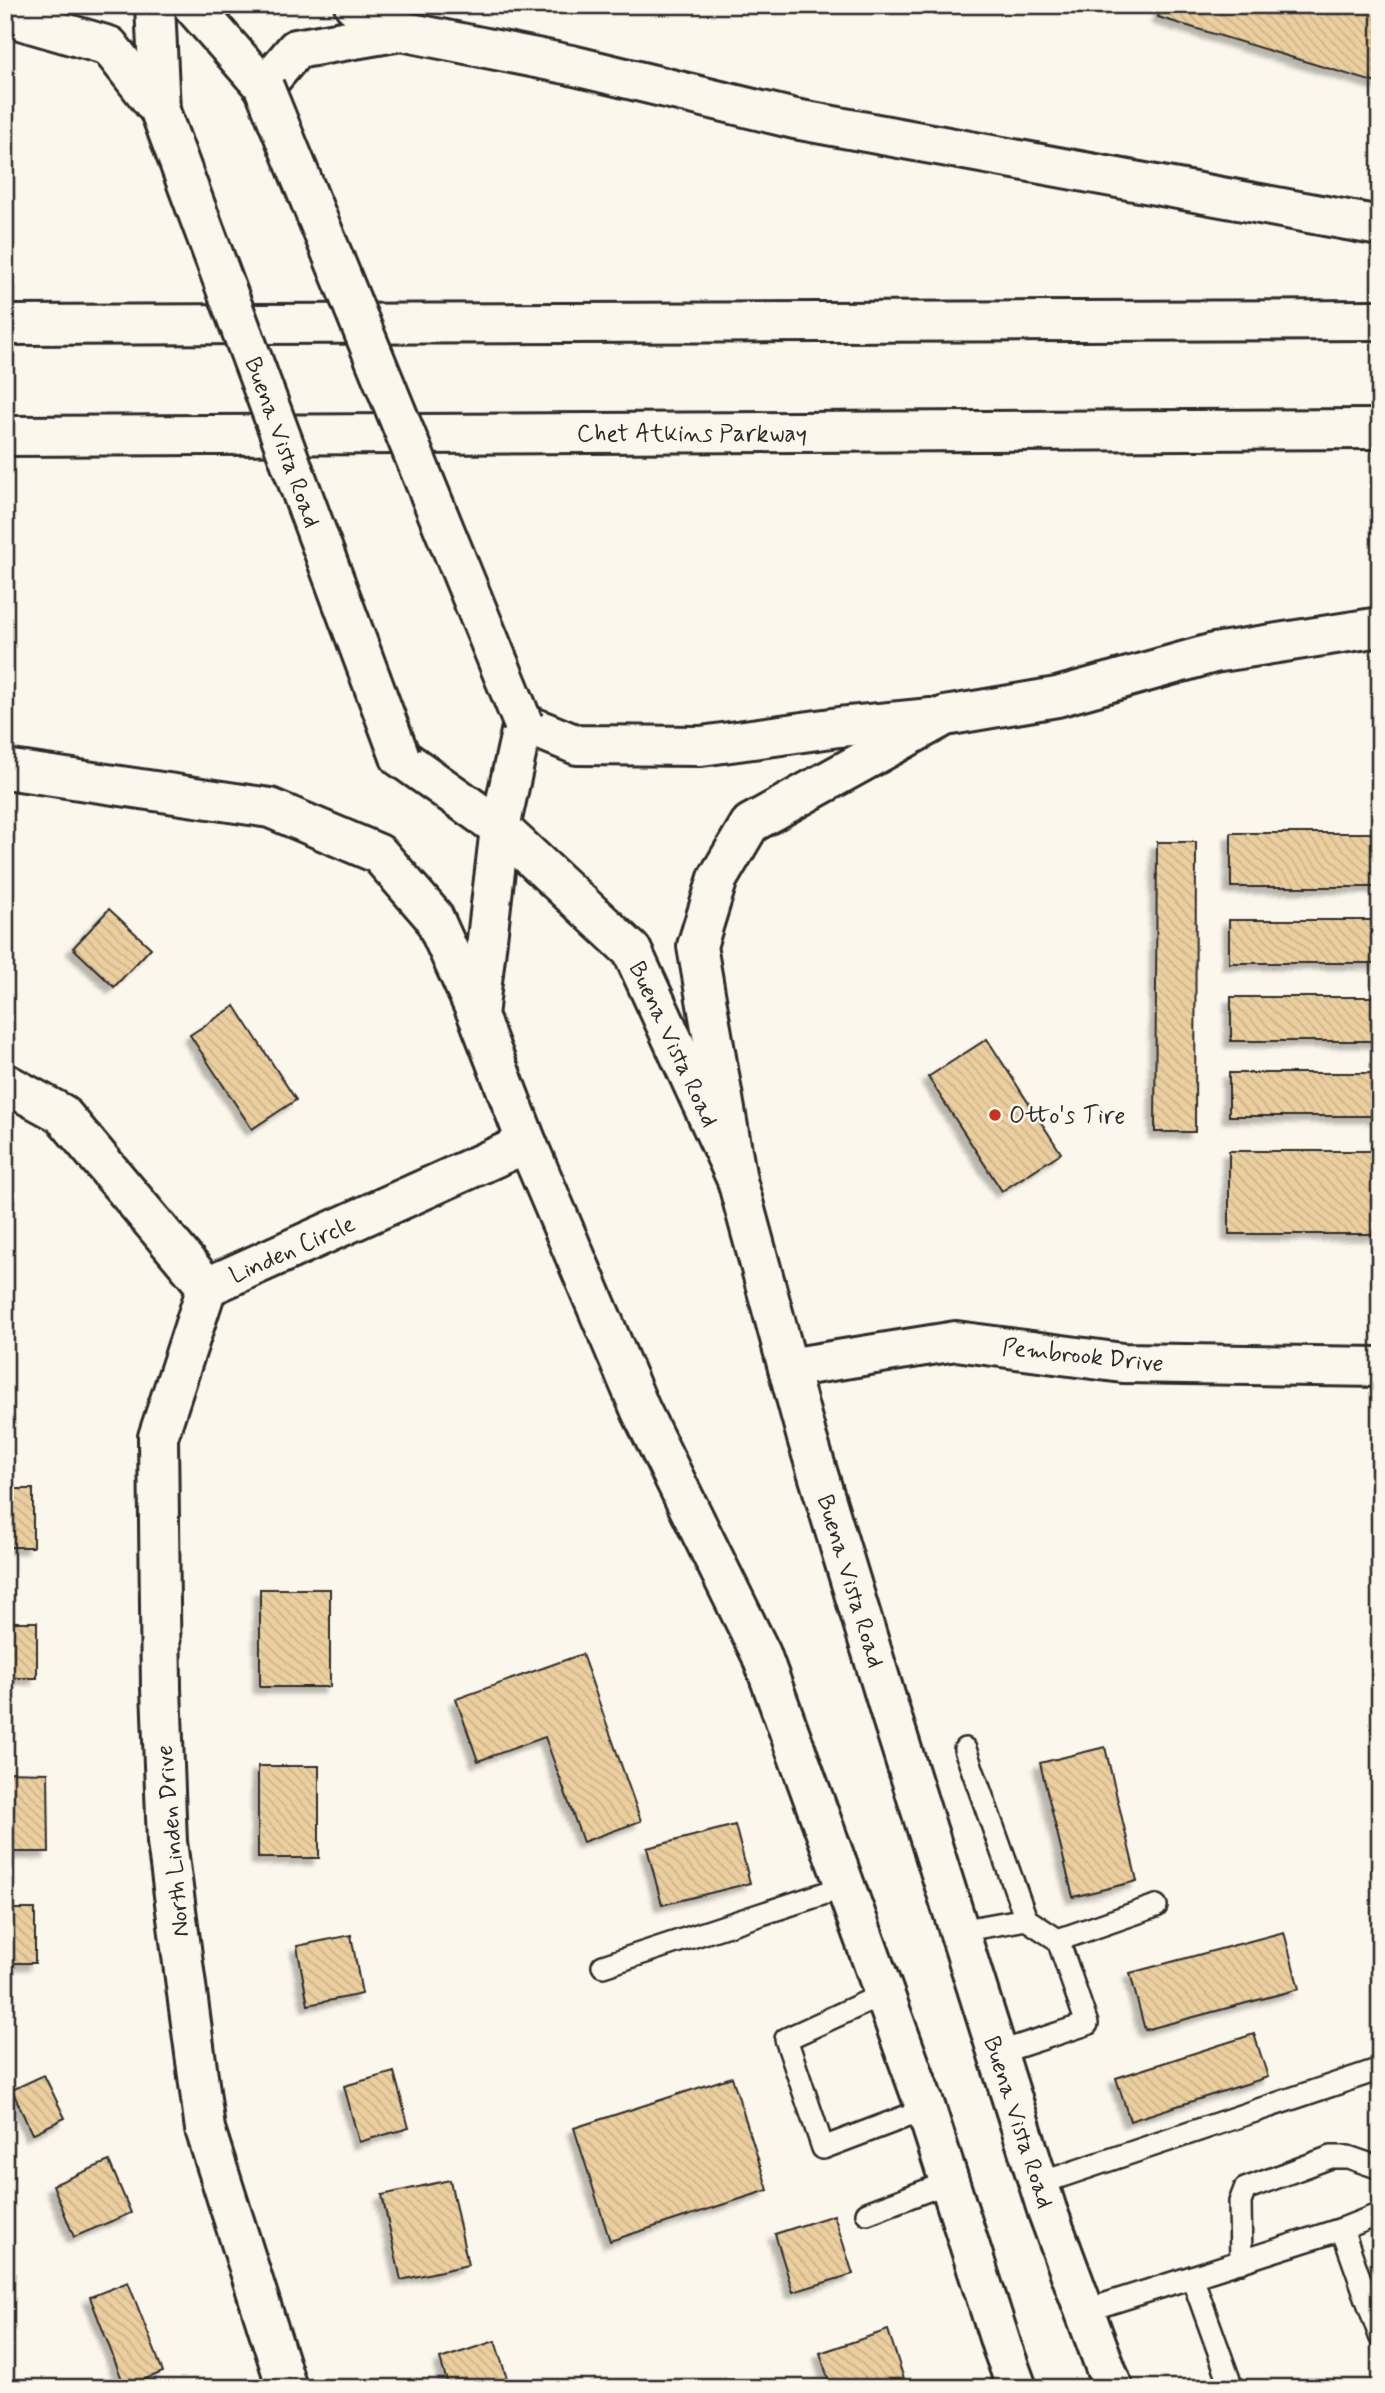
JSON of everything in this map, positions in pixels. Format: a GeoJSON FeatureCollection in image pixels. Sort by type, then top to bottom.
{"type":"FeatureCollection","features":[{"type":"Feature","properties":{"kind":"main road","name":"Buena Vista Road"},"geometry":{"type":"LineString","coordinates":[[155,5],[160,111],[400,757],[500,828],[632,951],[737,1180],[807,1438],[875,1662],[1038,2184],[1113,2388]]}},
{"type":"Feature","properties":{"kind":"main road"},"geometry":{"type":"LineString","coordinates":[[192,5],[264,87],[523,723],[500,828],[478,1016]]}},
{"type":"Feature","properties":{"kind":"main road"},"geometry":{"type":"LineString","coordinates":[[354,5],[401,31],[571,65],[795,119],[1380,226]]}},
{"type":"Feature","properties":{"kind":"main road"},"geometry":{"type":"LineString","coordinates":[[5,19],[13,18],[109,46],[160,111]]}},
{"type":"Feature","properties":{"kind":"main road"},"geometry":{"type":"LineString","coordinates":[[264,87],[296,49],[401,31]]}},
{"type":"Feature","properties":{"kind":"main road"},"geometry":{"type":"LineString","coordinates":[[5,325],[1380,320]]}},
{"type":"Feature","properties":{"kind":"main road","name":"Chet Atkins Parkway"},"geometry":{"type":"LineString","coordinates":[[5,436],[1380,429]]}},
{"type":"Feature","properties":{"kind":"main road"},"geometry":{"type":"LineString","coordinates":[[523,723],[577,745],[701,746],[945,716],[1057,697],[1214,653],[1380,627]]}},
{"type":"Feature","properties":{"kind":"main road"},"geometry":{"type":"LineString","coordinates":[[737,1180],[697,946],[718,878],[750,824],[945,716]]}},
{"type":"Feature","properties":{"kind":"main road"},"geometry":{"type":"LineString","coordinates":[[5,769],[270,808],[379,853],[433,916],[478,1016],[527,1143],[641,1411],[761,1654],[926,2109],[1017,2388]]}},
{"type":"Feature","properties":{"kind":"main road","name":"Linden Circle"},"geometry":{"type":"LineString","coordinates":[[5,1083],[62,1114],[207,1287],[527,1143]]}},
{"type":"Feature","properties":{"kind":"main road","name":"North Linden Drive"},"geometry":{"type":"LineString","coordinates":[[207,1287],[158,1437],[161,1688],[167,1842],[205,2129],[287,2388]]}},
{"type":"Feature","properties":{"kind":"main road","name":"Pembrook Drive"},"geometry":{"type":"LineString","coordinates":[[788,1368],[956,1341],[1123,1363],[1380,1367]]}},
{"type":"Feature","properties":{"kind":"lane"},"geometry":{"type":"LineString","coordinates":[[965,1749],[1026,1919],[1058,1940],[1087,2024],[998,2053]]}},
{"type":"Feature","properties":{"kind":"lane"},"geometry":{"type":"LineString","coordinates":[[603,1966],[844,1887]]}},
{"type":"Feature","properties":{"kind":"lane"},"geometry":{"type":"LineString","coordinates":[[1058,1940],[1156,1906]]}},
{"type":"Feature","properties":{"kind":"lane"},"geometry":{"type":"LineString","coordinates":[[959,1931],[1026,1919]]}},
{"type":"Feature","properties":{"kind":"lane"},"geometry":{"type":"LineString","coordinates":[[884,1994],[786,2039],[823,2148],[926,2109]]}},
{"type":"Feature","properties":{"kind":"lane"},"geometry":{"type":"LineString","coordinates":[[1038,2184],[1380,2069]]}},
{"type":"Feature","properties":{"kind":"lane"},"geometry":{"type":"LineString","coordinates":[[1241,2262],[1240,2202],[1245,2189],[1331,2157],[1348,2157],[1380,2168]]}},
{"type":"Feature","properties":{"kind":"lane"},"geometry":{"type":"LineString","coordinates":[[867,2213],[949,2182]]}},
{"type":"Feature","properties":{"kind":"lane"},"geometry":{"type":"LineString","coordinates":[[1084,2311],[1342,2229],[1380,2214]]}},
{"type":"Feature","properties":{"kind":"lane"},"geometry":{"type":"LineString","coordinates":[[1342,2229],[1380,2336]]}},
{"type":"Feature","properties":{"kind":"lane"},"geometry":{"type":"LineString","coordinates":[[1192,2277],[1232,2388]]}},
{"type":"Feature","properties":{"kind":"building"},"geometry":{"type":"Polygon","coordinates":[[[1162,5],[1380,5],[1380,84],[1158,17],[1162,5]]]}},
{"type":"Feature","properties":{"kind":"building"},"geometry":{"type":"Polygon","coordinates":[[[1231,833],[1380,833],[1380,887],[1231,887],[1231,833]]]}},
{"type":"Feature","properties":{"kind":"building"},"geometry":{"type":"Polygon","coordinates":[[[1157,842],[1196,842],[1195,1132],[1155,1132],[1157,842]]]}},
{"type":"Feature","properties":{"kind":"building"},"geometry":{"type":"Polygon","coordinates":[[[5,855],[13,855],[13,898],[5,898],[5,855]]]}},
{"type":"Feature","properties":{"kind":"building"},"geometry":{"type":"Polygon","coordinates":[[[109,909],[151,948],[114,987],[73,948],[109,909]]]}},
{"type":"Feature","properties":{"kind":"building"},"geometry":{"type":"Polygon","coordinates":[[[1229,920],[1380,920],[1380,963],[1229,963],[1229,920]]]}},
{"type":"Feature","properties":{"kind":"building"},"geometry":{"type":"Polygon","coordinates":[[[1231,997],[1380,997],[1380,1041],[1231,1041],[1231,997]]]}},
{"type":"Feature","properties":{"kind":"building"},"geometry":{"type":"Polygon","coordinates":[[[235,1006],[296,1100],[252,1129],[190,1035],[235,1006]]]}},
{"type":"Feature","properties":{"kind":"building","name":"Otto's Tire"},"geometry":{"type":"Polygon","coordinates":[[[987,1039],[1061,1153],[1002,1191],[928,1077],[987,1039]]]}},
{"type":"Feature","properties":{"kind":"building"},"geometry":{"type":"Polygon","coordinates":[[[1229,1073],[1380,1073],[1380,1116],[1229,1116],[1229,1073]]]}},
{"type":"Feature","properties":{"kind":"building"},"geometry":{"type":"Polygon","coordinates":[[[1229,1151],[1380,1151],[1380,1234],[1229,1234],[1229,1151]]]}},
{"type":"Feature","properties":{"kind":"building"},"geometry":{"type":"Polygon","coordinates":[[[5,1489],[33,1489],[33,1547],[5,1547],[5,1489]]]}},
{"type":"Feature","properties":{"kind":"building"},"geometry":{"type":"Polygon","coordinates":[[[260,1589],[330,1589],[330,1687],[260,1687],[260,1589]]]}},
{"type":"Feature","properties":{"kind":"building"},"geometry":{"type":"Polygon","coordinates":[[[5,1622],[37,1622],[37,1678],[5,1678],[5,1622]]]}},
{"type":"Feature","properties":{"kind":"building"},"geometry":{"type":"Polygon","coordinates":[[[582,1654],[641,1821],[583,1842],[545,1737],[478,1761],[456,1699],[582,1654]]]}},
{"type":"Feature","properties":{"kind":"building"},"geometry":{"type":"Polygon","coordinates":[[[1105,1747],[1137,1881],[1073,1897],[1040,1763],[1105,1747]]]}},
{"type":"Feature","properties":{"kind":"building"},"geometry":{"type":"Polygon","coordinates":[[[258,1766],[319,1766],[319,1858],[258,1858],[258,1766]]]}},
{"type":"Feature","properties":{"kind":"building"},"geometry":{"type":"Polygon","coordinates":[[[5,1772],[48,1773],[49,1852],[5,1852],[5,1772]]]}},
{"type":"Feature","properties":{"kind":"building"},"geometry":{"type":"Polygon","coordinates":[[[735,1825],[750,1883],[662,1905],[647,1848],[735,1825]]]}},
{"type":"Feature","properties":{"kind":"building"},"geometry":{"type":"Polygon","coordinates":[[[5,1909],[35,1909],[35,1963],[5,1963],[5,1909]]]}},
{"type":"Feature","properties":{"kind":"building"},"geometry":{"type":"Polygon","coordinates":[[[1284,1932],[1299,1989],[1145,2030],[1130,1973],[1284,1932]]]}},
{"type":"Feature","properties":{"kind":"building"},"geometry":{"type":"Polygon","coordinates":[[[351,1935],[362,1994],[308,2005],[297,1946],[351,1935]]]}},
{"type":"Feature","properties":{"kind":"building"},"geometry":{"type":"Polygon","coordinates":[[[1254,2034],[1268,2077],[1130,2121],[1116,2078],[1254,2034]]]}},
{"type":"Feature","properties":{"kind":"building"},"geometry":{"type":"Polygon","coordinates":[[[394,2072],[409,2128],[359,2142],[344,2086],[394,2072]]]}},
{"type":"Feature","properties":{"kind":"building"},"geometry":{"type":"Polygon","coordinates":[[[44,2075],[65,2118],[32,2134],[12,2090],[44,2075]]]}},
{"type":"Feature","properties":{"kind":"building"},"geometry":{"type":"Polygon","coordinates":[[[732,2077],[768,2190],[610,2241],[574,2128],[732,2077]]]}},
{"type":"Feature","properties":{"kind":"building"},"geometry":{"type":"Polygon","coordinates":[[[109,2161],[131,2213],[74,2237],[53,2185],[109,2161]]]}},
{"type":"Feature","properties":{"kind":"building"},"geometry":{"type":"Polygon","coordinates":[[[450,2180],[468,2265],[401,2280],[382,2195],[450,2180]]]}},
{"type":"Feature","properties":{"kind":"building"},"geometry":{"type":"Polygon","coordinates":[[[834,2215],[853,2274],[793,2292],[775,2234],[834,2215]]]}},
{"type":"Feature","properties":{"kind":"building"},"geometry":{"type":"Polygon","coordinates":[[[128,2282],[163,2372],[125,2387],[90,2297],[128,2282]]]}},
{"type":"Feature","properties":{"kind":"building"},"geometry":{"type":"Polygon","coordinates":[[[888,2330],[907,2388],[831,2388],[820,2353],[888,2330]]]}},
{"type":"Feature","properties":{"kind":"building"},"geometry":{"type":"Polygon","coordinates":[[[495,2341],[510,2388],[449,2388],[440,2359],[495,2341]]]}},
{"type":"Feature","properties":{"kind":"place","name":"Otto's Tire"},"geometry":{"type":"Point","coordinates":[995,1115]}}]}
